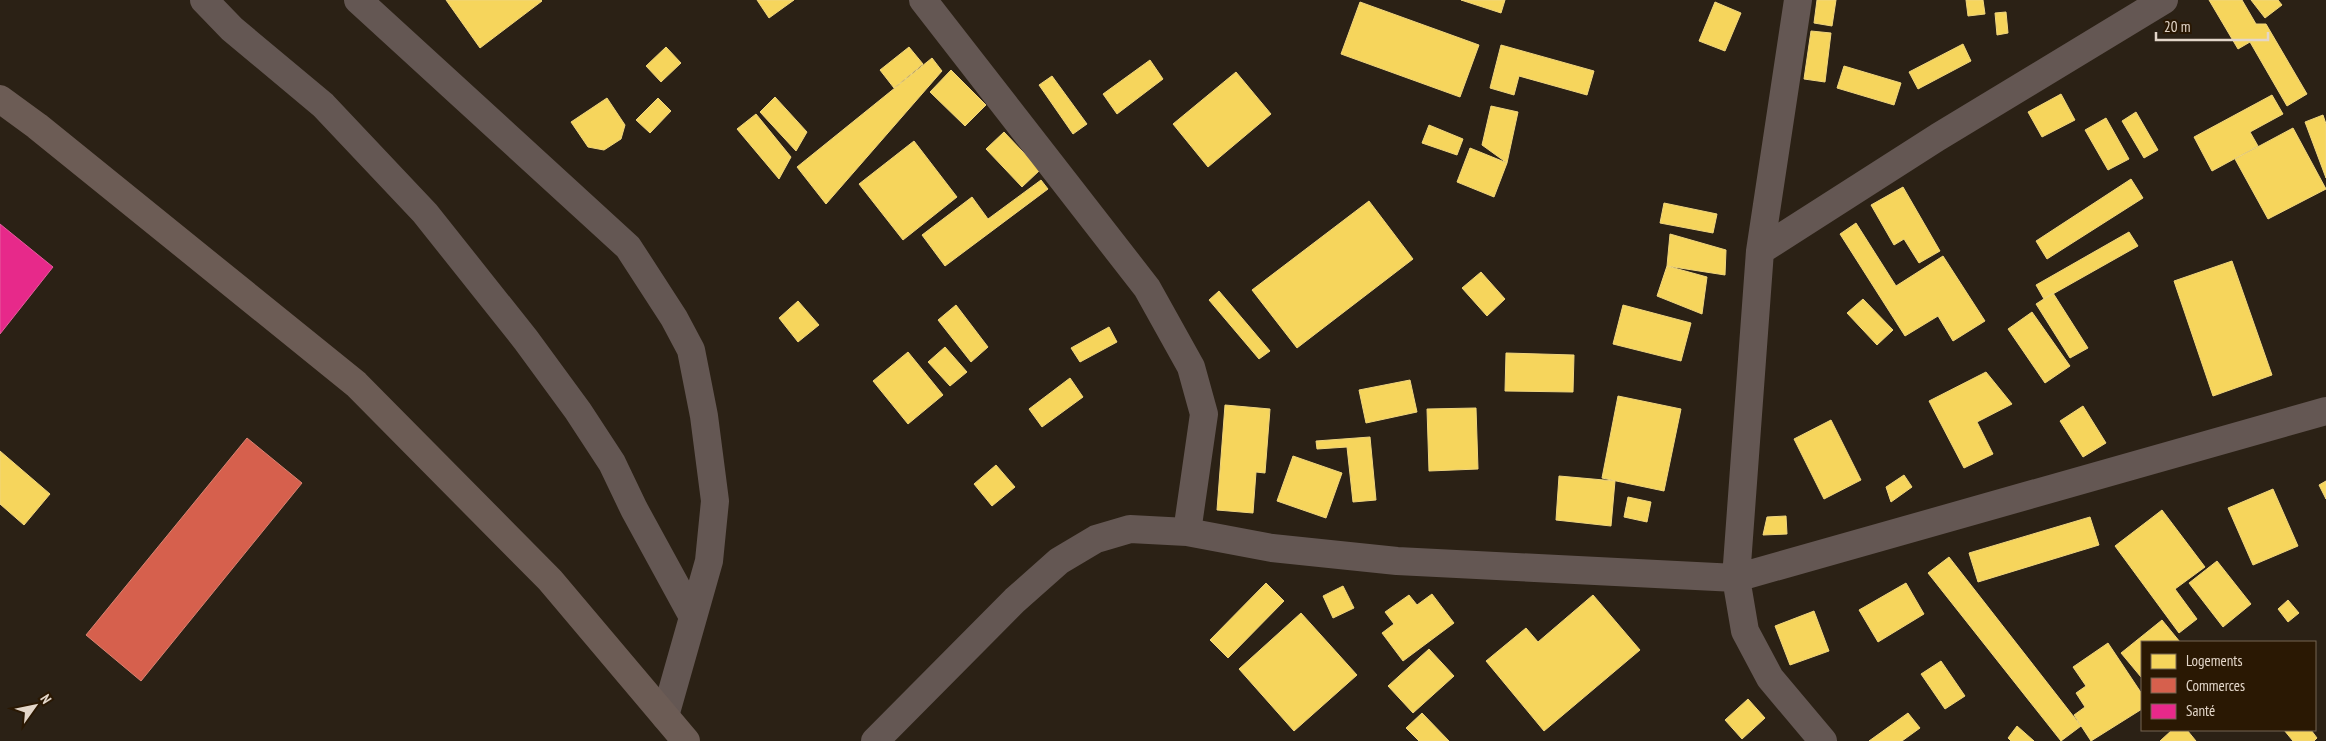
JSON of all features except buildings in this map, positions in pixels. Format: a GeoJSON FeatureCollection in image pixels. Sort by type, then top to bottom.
{"type":"FeatureCollection","features":[{"type":"Feature","properties":{"kind":"highway"},"geometry":{"type":"LineString","coordinates":[[0,99],[37,126],[356,384],[550,580],[686,741]]}},
{"type":"Feature","properties":{"kind":"street"},"geometry":{"type":"LineString","coordinates":[[204,0],[232,29],[329,112],[425,214],[526,340],[578,411],[612,463],[634,509],[693,617]]}},
{"type":"Feature","properties":{"kind":"street"},"geometry":{"type":"LineString","coordinates":[[358,0],[628,247],[674,318],[691,350],[704,416],[715,501],[709,561],[665,716]]}},
{"type":"Feature","properties":{"kind":"street"},"geometry":{"type":"LineString","coordinates":[[923,0],[1147,288],[1191,367],[1204,414],[1188,532]]}},
{"type":"Feature","properties":{"kind":"street"},"geometry":{"type":"LineString","coordinates":[[1798,0],[1760,251],[1736,578],[1745,631],[1770,678],[1823,741]]}},
{"type":"Feature","properties":{"kind":"street"},"geometry":{"type":"LineString","coordinates":[[1760,251],[1938,137],[2164,0]]}},
{"type":"Feature","properties":{"kind":"street"},"geometry":{"type":"LineString","coordinates":[[875,741],[1016,600],[1059,561],[1096,539],[1130,529],[1188,532],[1272,548],[1397,561],[1736,578],[2326,412]]}}]}
